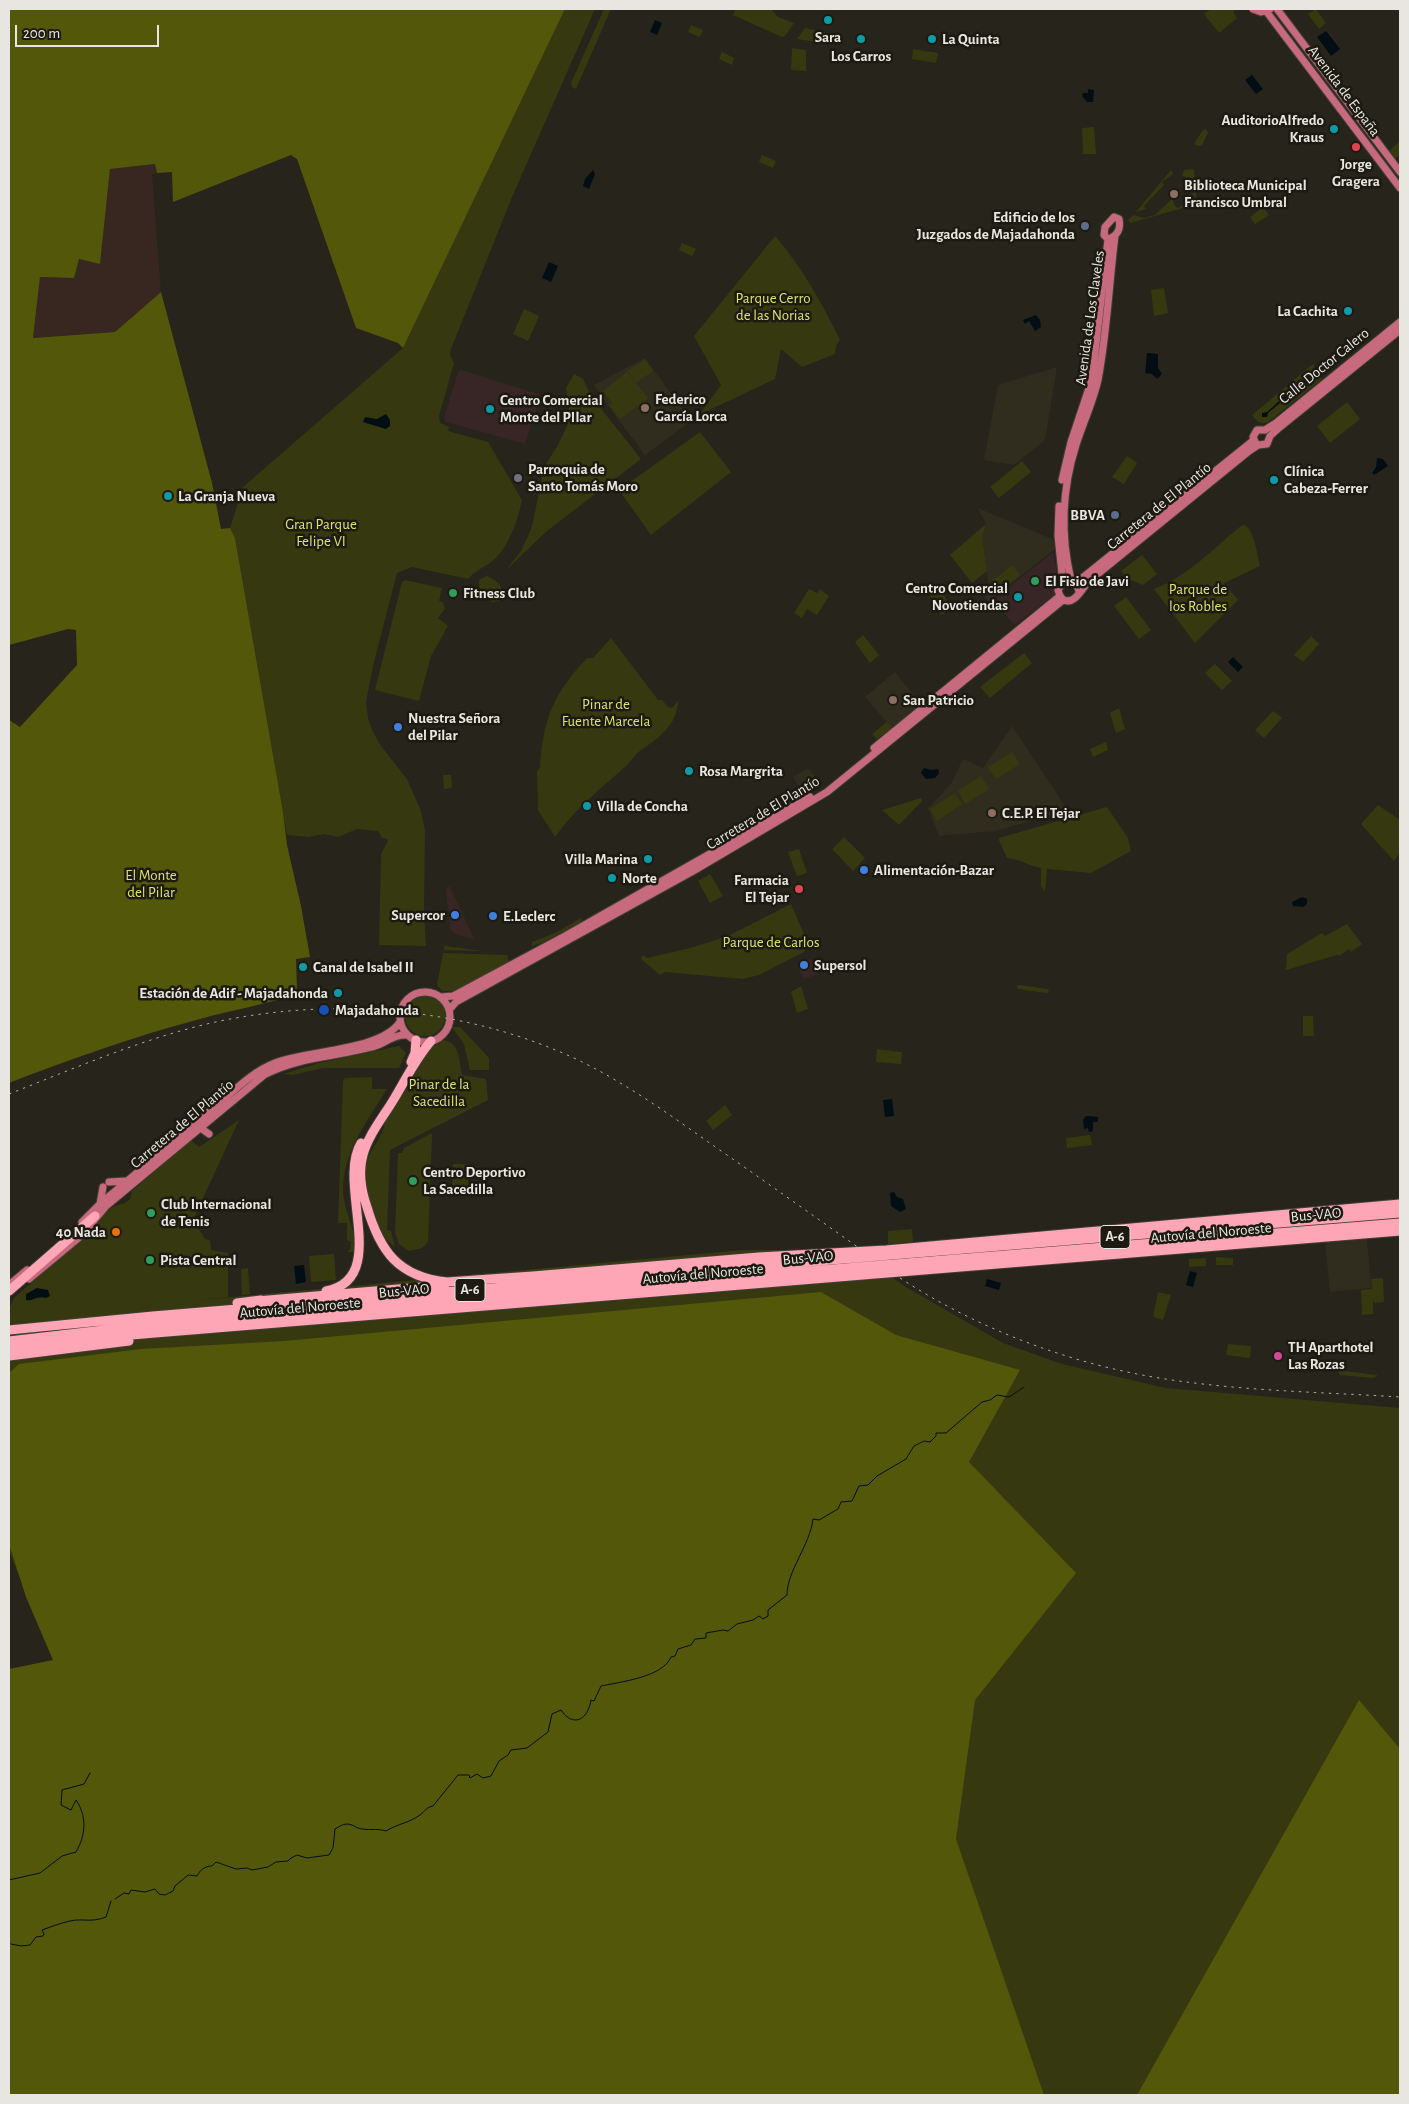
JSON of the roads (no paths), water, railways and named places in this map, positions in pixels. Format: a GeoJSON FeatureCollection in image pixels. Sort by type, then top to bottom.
{"type":"FeatureCollection","features":[{"type":"Feature","properties":{"kind":"highway"},"geometry":{"type":"LineString","coordinates":[[237,1303],[331,1290],[341,1286],[352,1274],[359,1261],[360,1245],[353,1174],[355,1159],[359,1147],[409,1066],[415,1053],[416,1040]]}},
{"type":"Feature","properties":{"kind":"highway"},"geometry":{"type":"LineString","coordinates":[[431,1041],[419,1055],[372,1134],[363,1155],[360,1171],[361,1188],[376,1236],[388,1254],[398,1264],[412,1273],[447,1282],[759,1257],[886,1250],[1400,1204]]}},
{"type":"Feature","properties":{"kind":"highway","name":"Autovía del Noroeste"},"geometry":{"type":"LineString","coordinates":[[9,1330],[153,1316],[1400,1213]]}},
{"type":"Feature","properties":{"kind":"highway"},"geometry":{"type":"LineString","coordinates":[[9,1292],[92,1216]]}},
{"type":"Feature","properties":{"kind":"highway","name":"Bus-VAO"},"geometry":{"type":"LineString","coordinates":[[9,1341],[155,1324],[1400,1222]]}},
{"type":"Feature","properties":{"kind":"highway","name":"Autovía del Noroeste"},"geometry":{"type":"LineString","coordinates":[[9,1349],[72,1340],[1400,1230]]}},
{"type":"Feature","properties":{"kind":"highway"},"geometry":{"type":"LineString","coordinates":[[1094,1256],[1099,1259],[1271,1247]]}},
{"type":"Feature","properties":{"kind":"highway"},"geometry":{"type":"LineString","coordinates":[[599,1271],[808,1258],[824,1258],[830,1261]]}},
{"type":"Feature","properties":{"kind":"highway"},"geometry":{"type":"LineString","coordinates":[[9,1330],[41,1322],[533,1276]]}},
{"type":"Feature","properties":{"kind":"highway"},"geometry":{"type":"LineString","coordinates":[[9,1356],[176,1336],[223,1328]]}},
{"type":"Feature","properties":{"kind":"street"},"geometry":{"type":"LineString","coordinates":[[1253,9],[1268,10]]}},
{"type":"Feature","properties":{"kind":"street","name":"Avenida de España"},"geometry":{"type":"LineString","coordinates":[[1277,9],[1400,172]]}},
{"type":"Feature","properties":{"kind":"street","name":"Avenida de España"},"geometry":{"type":"LineString","coordinates":[[1268,10],[1400,188]]}},
{"type":"Feature","properties":{"kind":"street","name":"Avenida de Los Claveles"},"geometry":{"type":"LineString","coordinates":[[1061,584],[1062,574],[1058,536],[1059,501],[1071,442],[1086,403],[1092,379],[1111,237],[1098,380],[1076,444],[1064,502],[1064,545],[1074,581]]}},
{"type":"Feature","properties":{"kind":"street","name":"Calle Doctor Calero"},"geometry":{"type":"LineString","coordinates":[[1264,430],[1400,322]]}},
{"type":"Feature","properties":{"kind":"street","name":"Calle Doctor Calero"},"geometry":{"type":"LineString","coordinates":[[1270,436],[1400,330]]}},
{"type":"Feature","properties":{"kind":"street"},"geometry":{"type":"LineString","coordinates":[[1257,430],[1264,430],[1270,436],[1267,444],[1256,442],[1254,435],[1257,430]]}},
{"type":"Feature","properties":{"kind":"street","name":"Carretera de El Plantío"},"geometry":{"type":"LineString","coordinates":[[1074,581],[1256,442]]}},
{"type":"Feature","properties":{"kind":"street","name":"Carretera de El Plantío"},"geometry":{"type":"LineString","coordinates":[[1079,591],[1256,442]]}},
{"type":"Feature","properties":{"kind":"street"},"geometry":{"type":"LineString","coordinates":[[1074,581],[1079,591],[1074,599],[1069,601],[1062,598],[1058,590],[1061,584],[1074,581]]}},
{"type":"Feature","properties":{"kind":"street","name":"Carretera de El Plantío"},"geometry":{"type":"LineString","coordinates":[[441,997],[453,996],[565,936],[825,788],[1062,598]]}},
{"type":"Feature","properties":{"kind":"street","name":"Carretera de El Plantío"},"geometry":{"type":"LineString","coordinates":[[449,1010],[456,1002],[660,890],[827,792],[1062,598]]}},
{"type":"Feature","properties":{"kind":"street"},"geometry":{"type":"LineString","coordinates":[[427,991],[441,997],[449,1010],[450,1018],[444,1032],[431,1041],[416,1040],[407,1035],[400,1022],[402,1006],[412,995],[427,991]]}},
{"type":"Feature","properties":{"kind":"street","name":"Carretera de El Plantío"},"geometry":{"type":"LineString","coordinates":[[9,1296],[82,1235],[100,1204],[116,1194],[129,1180],[233,1091],[273,1064],[287,1059],[371,1042],[392,1031],[400,1022]]}},
{"type":"Feature","properties":{"kind":"street","name":"Carretera de El Plantío"},"geometry":{"type":"LineString","coordinates":[[9,1285],[116,1194],[203,1126],[249,1086],[274,1070],[309,1059],[372,1047],[398,1035],[407,1035]]}},
{"type":"Feature","properties":{"kind":"street"},"geometry":{"type":"LineString","coordinates":[[173,1143],[182,1141],[200,1126],[203,1126],[230,1098],[233,1091]]}},
{"type":"Feature","properties":{"kind":"street"},"geometry":{"type":"LineString","coordinates":[[203,1126],[211,1131]]}},
{"type":"Feature","properties":{"kind":"street"},"geometry":{"type":"LineString","coordinates":[[106,1185],[129,1180]]}},
{"type":"Feature","properties":{"kind":"street"},"geometry":{"type":"LineString","coordinates":[[106,1185],[116,1194]]}},
{"type":"Feature","properties":{"kind":"street"},"geometry":{"type":"LineString","coordinates":[[100,1204],[106,1185]]}},
{"type":"Feature","properties":{"kind":"waterway"},"geometry":{"type":"LineString","coordinates":[[115,1899],[124,1893],[129,1894],[131,1890],[145,1892],[155,1889],[159,1894],[165,1895],[173,1891],[175,1886],[188,1875],[197,1876],[203,1869],[212,1866],[216,1862],[236,1869],[247,1868],[252,1870],[268,1867],[276,1862],[288,1861],[297,1855],[307,1858],[329,1855],[333,1848],[335,1829],[345,1824],[361,1829],[386,1831],[416,1818],[433,1806],[458,1775],[469,1775],[470,1778],[477,1774],[483,1778],[491,1776],[499,1761],[508,1755],[511,1750],[527,1748],[548,1732],[552,1714],[561,1710],[570,1719],[579,1719],[587,1713],[591,1700],[594,1701],[601,1686],[640,1678],[650,1674],[666,1664],[671,1657],[675,1656],[678,1649],[691,1645],[695,1639],[706,1638],[706,1633],[728,1631],[737,1624],[753,1620],[759,1616],[763,1619],[768,1616],[768,1610],[787,1595],[791,1577],[808,1538],[813,1519],[819,1520],[838,1509],[841,1502],[852,1501],[859,1486],[868,1485],[877,1476],[906,1459],[914,1446],[924,1441],[930,1442],[936,1436],[936,1433],[946,1433],[982,1402],[990,1400],[997,1395],[1009,1397],[1024,1387]]}},
{"type":"Feature","properties":{"kind":"waterway"},"geometry":{"type":"LineString","coordinates":[[9,1880],[40,1873],[62,1856],[76,1852],[82,1839],[84,1826],[82,1812],[76,1800],[71,1810],[61,1805],[62,1790],[84,1784],[90,1773]]}},
{"type":"Feature","properties":{"kind":"waterway"},"geometry":{"type":"LineString","coordinates":[[11,1944],[30,1945],[36,1937],[43,1936],[42,1930],[74,1920],[96,1920],[106,1917],[111,1901]]}},
{"type":"Feature","properties":{"kind":"railway"},"geometry":{"type":"LineString","coordinates":[[9,1094],[160,1037],[211,1023],[303,1010],[397,1011],[443,1018],[489,1028],[533,1041],[594,1068],[664,1111],[859,1248]]}},
{"type":"Feature","properties":{"kind":"railway"},"geometry":{"type":"LineString","coordinates":[[900,1278],[961,1313],[992,1328],[1025,1342],[1091,1363],[1159,1378],[1219,1386],[1400,1397]]}},
{"type":"Feature","properties":{"kind":"place","name":"Sara"},"geometry":{"type":"Point","coordinates":[828,20]}},
{"type":"Feature","properties":{"kind":"place","name":"Los Carros"},"geometry":{"type":"Point","coordinates":[861,39]}},
{"type":"Feature","properties":{"kind":"place","name":"La Quinta"},"geometry":{"type":"Point","coordinates":[932,39]}},
{"type":"Feature","properties":{"kind":"place","name":"AuditorioAlfredo Kraus"},"geometry":{"type":"Point","coordinates":[1334,129]}},
{"type":"Feature","properties":{"kind":"place","name":"Jorge Gragera"},"geometry":{"type":"Point","coordinates":[1356,147]}},
{"type":"Feature","properties":{"kind":"place","name":"Biblioteca Municipal Francisco Umbral"},"geometry":{"type":"Point","coordinates":[1174,194]}},
{"type":"Feature","properties":{"kind":"place","name":"Edificio de los Juzgados de Majadahonda"},"geometry":{"type":"Point","coordinates":[1085,226]}},
{"type":"Feature","properties":{"kind":"place","name":"La Cachita"},"geometry":{"type":"Point","coordinates":[1348,311]}},
{"type":"Feature","properties":{"kind":"place","name":"Federico García Lorca"},"geometry":{"type":"Point","coordinates":[645,408]}},
{"type":"Feature","properties":{"kind":"place","name":"Centro Comercial Monte del PIlar"},"geometry":{"type":"Point","coordinates":[490,409]}},
{"type":"Feature","properties":{"kind":"place","name":"Parroquia de Santo Tomás Moro"},"geometry":{"type":"Point","coordinates":[518,478]}},
{"type":"Feature","properties":{"kind":"place","name":"Clínica Cabeza-Ferrer"},"geometry":{"type":"Point","coordinates":[1274,480]}},
{"type":"Feature","properties":{"kind":"place","name":"La Granja Nueva"},"geometry":{"type":"Point","coordinates":[168,496]}},
{"type":"Feature","properties":{"kind":"place","name":"BBVA"},"geometry":{"type":"Point","coordinates":[1115,515]}},
{"type":"Feature","properties":{"kind":"place","name":"El Fisio de Javi"},"geometry":{"type":"Point","coordinates":[1035,581]}},
{"type":"Feature","properties":{"kind":"place","name":"Fitness Club"},"geometry":{"type":"Point","coordinates":[453,593]}},
{"type":"Feature","properties":{"kind":"place","name":"Centro Comercial Novotiendas"},"geometry":{"type":"Point","coordinates":[1018,597]}},
{"type":"Feature","properties":{"kind":"place","name":"San Patricio"},"geometry":{"type":"Point","coordinates":[893,700]}},
{"type":"Feature","properties":{"kind":"place","name":"Nuestra Señora del Pilar"},"geometry":{"type":"Point","coordinates":[398,727]}},
{"type":"Feature","properties":{"kind":"place","name":"Rosa Margrita"},"geometry":{"type":"Point","coordinates":[689,771]}},
{"type":"Feature","properties":{"kind":"place","name":"Villa de Concha"},"geometry":{"type":"Point","coordinates":[587,806]}},
{"type":"Feature","properties":{"kind":"place","name":"C.E.P. El Tejar"},"geometry":{"type":"Point","coordinates":[992,813]}},
{"type":"Feature","properties":{"kind":"place","name":"Villa Marina"},"geometry":{"type":"Point","coordinates":[648,859]}},
{"type":"Feature","properties":{"kind":"place","name":"Alimentación-Bazar"},"geometry":{"type":"Point","coordinates":[864,870]}},
{"type":"Feature","properties":{"kind":"place","name":"Norte"},"geometry":{"type":"Point","coordinates":[612,878]}},
{"type":"Feature","properties":{"kind":"place","name":"Farmacia El Tejar"},"geometry":{"type":"Point","coordinates":[799,889]}},
{"type":"Feature","properties":{"kind":"place","name":"Supercor"},"geometry":{"type":"Point","coordinates":[455,915]}},
{"type":"Feature","properties":{"kind":"place","name":"E.Leclerc"},"geometry":{"type":"Point","coordinates":[493,916]}},
{"type":"Feature","properties":{"kind":"place","name":"Supersol"},"geometry":{"type":"Point","coordinates":[804,965]}},
{"type":"Feature","properties":{"kind":"place","name":"Canal de Isabel II"},"geometry":{"type":"Point","coordinates":[303,967]}},
{"type":"Feature","properties":{"kind":"place","name":"Estación de Adif - Majadahonda"},"geometry":{"type":"Point","coordinates":[338,993]}},
{"type":"Feature","properties":{"kind":"place","name":"Majadahonda"},"geometry":{"type":"Point","coordinates":[324,1010]}},
{"type":"Feature","properties":{"kind":"place","name":"Centro Deportivo La Sacedilla"},"geometry":{"type":"Point","coordinates":[413,1181]}},
{"type":"Feature","properties":{"kind":"place","name":"Club Internacional de Tenis"},"geometry":{"type":"Point","coordinates":[151,1213]}},
{"type":"Feature","properties":{"kind":"place","name":"40 Nada"},"geometry":{"type":"Point","coordinates":[116,1232]}},
{"type":"Feature","properties":{"kind":"place","name":"Pista Central"},"geometry":{"type":"Point","coordinates":[150,1260]}},
{"type":"Feature","properties":{"kind":"place","name":"TH Aparthotel Las Rozas"},"geometry":{"type":"Point","coordinates":[1278,1356]}},
{"type":"Feature","properties":{"kind":"park label","name":"Parque Cerro de las Norias"},"geometry":{"type":"Point","coordinates":[773,306]}},
{"type":"Feature","properties":{"kind":"park label","name":"Gran Parque Felipe VI"},"geometry":{"type":"Point","coordinates":[321,532]}},
{"type":"Feature","properties":{"kind":"park label","name":"Parque de los Robles"},"geometry":{"type":"Point","coordinates":[1198,598]}},
{"type":"Feature","properties":{"kind":"park label","name":"Pinar de Fuente Marcela"},"geometry":{"type":"Point","coordinates":[606,712]}},
{"type":"Feature","properties":{"kind":"park label","name":"El Monte del Pilar"},"geometry":{"type":"Point","coordinates":[151,884]}},
{"type":"Feature","properties":{"kind":"park label","name":"Parque de Carlos"},"geometry":{"type":"Point","coordinates":[771,942]}},
{"type":"Feature","properties":{"kind":"park label","name":"Pinar de la Sacedilla"},"geometry":{"type":"Point","coordinates":[439,1092]}}]}
